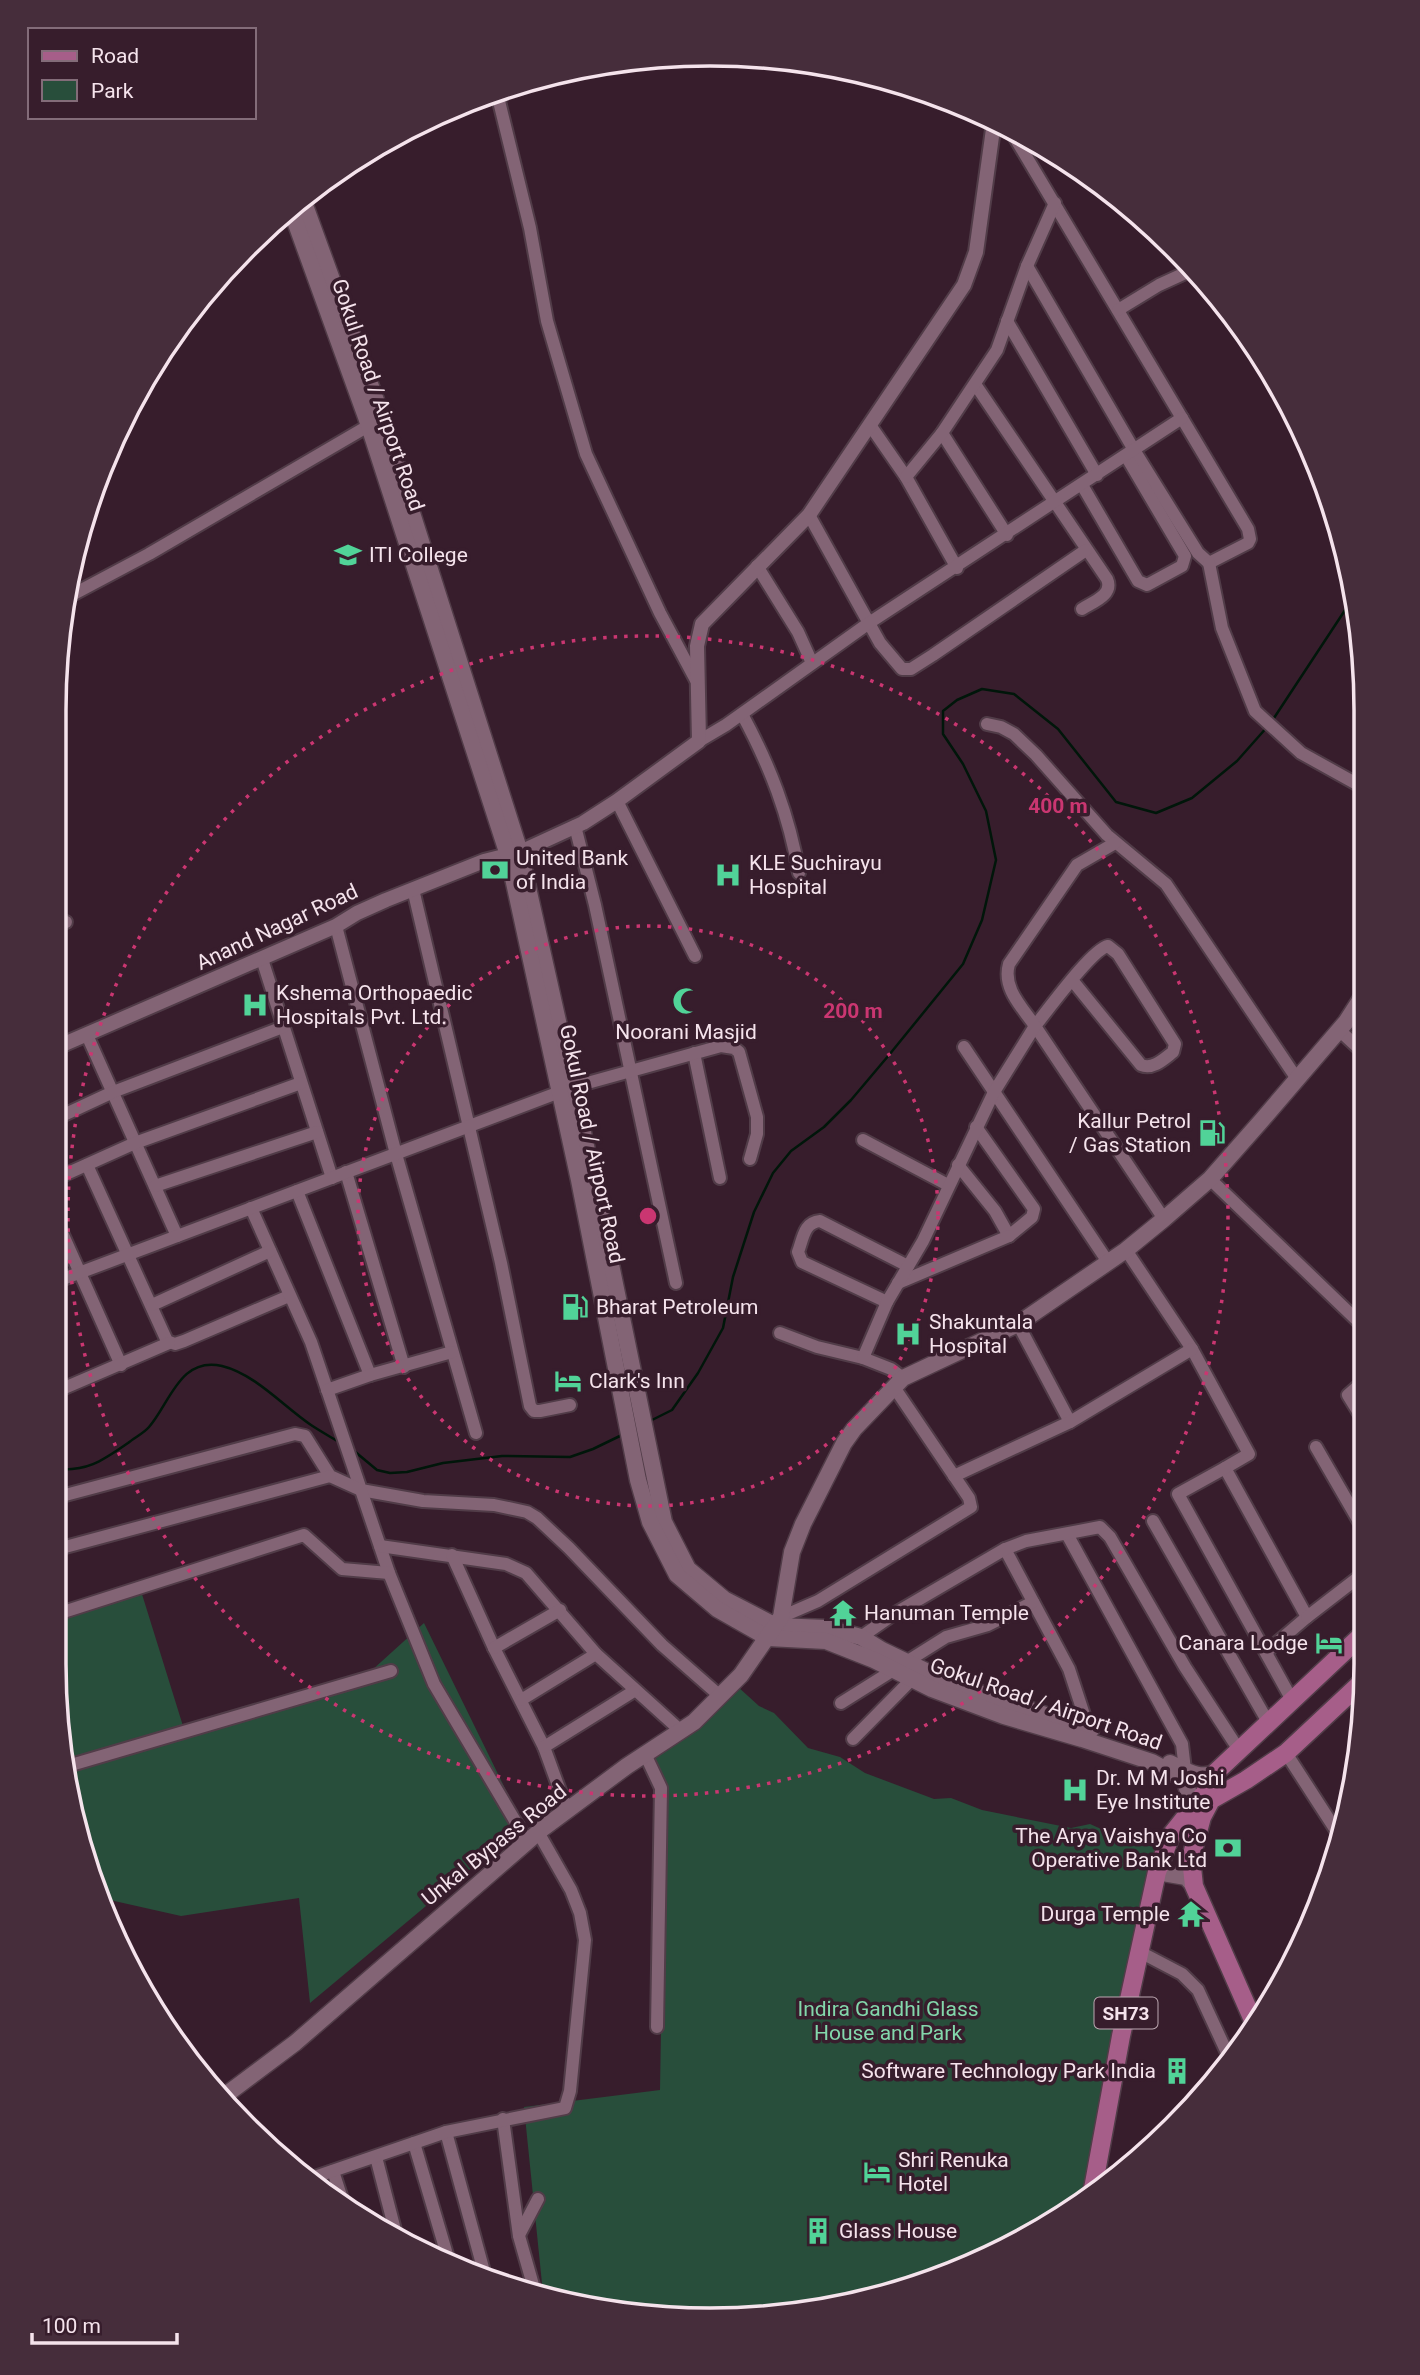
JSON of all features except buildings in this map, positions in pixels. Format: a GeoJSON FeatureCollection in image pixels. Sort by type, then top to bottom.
{"type":"FeatureCollection","features":[{"type":"Feature","properties":{"kind":"main road","name":"Gokul Road / Airport Road"},"geometry":{"type":"LineString","coordinates":[[306,209],[514,853],[658,1524],[688,1569],[724,1599],[775,1627],[826,1641],[1089,1730],[1177,1769]]}},
{"type":"Feature","properties":{"kind":"main road","name":"Gokul Road / Airport Road"},"geometry":{"type":"LineString","coordinates":[[294,219],[375,422]]}},
{"type":"Feature","properties":{"kind":"main road"},"geometry":{"type":"LineString","coordinates":[[775,1627],[792,1552],[844,1443],[854,1429],[899,1383],[1018,1324],[1126,1250],[1164,1219],[1210,1179],[1354,1010]]}},
{"type":"Feature","properties":{"kind":"main road","name":"Gokul Road / Airport Road"},"geometry":{"type":"LineString","coordinates":[[775,1627],[827,1628],[861,1637],[901,1666],[912,1679],[932,1689],[1004,1716],[1152,1762],[1205,1777],[1216,1772]]}},
{"type":"Feature","properties":{"kind":"main road","name":"Unkal Bypass Road"},"geometry":{"type":"LineString","coordinates":[[229,2092],[295,2043],[532,1837],[645,1754],[694,1722],[741,1675],[775,1627]]}},
{"type":"Feature","properties":{"kind":"main road","name":"SH73"},"geometry":{"type":"LineString","coordinates":[[1250,2014],[1194,1886],[1191,1864],[1193,1843],[1202,1816],[1204,1799],[1216,1772],[1354,1642]]}},
{"type":"Feature","properties":{"kind":"main road","name":"SH73"},"geometry":{"type":"LineString","coordinates":[[1095,2181],[1121,2036],[1157,1872],[1171,1835],[1204,1799],[1246,1780],[1286,1753],[1353,1690]]}},
{"type":"Feature","properties":{"kind":"main road"},"geometry":{"type":"LineString","coordinates":[[1177,1769],[1185,1783],[1204,1799]]}},
{"type":"Feature","properties":{"kind":"main road"},"geometry":{"type":"LineString","coordinates":[[1157,1872],[1186,1877],[1194,1886]]}},
{"type":"Feature","properties":{"kind":"street"},"geometry":{"type":"LineString","coordinates":[[500,102],[530,228],[547,321],[586,454],[660,613],[698,684]]}},
{"type":"Feature","properties":{"kind":"street"},"geometry":{"type":"LineString","coordinates":[[699,741],[696,646],[702,624],[809,515],[964,285],[976,252],[992,132]]}},
{"type":"Feature","properties":{"kind":"street"},"geometry":{"type":"LineString","coordinates":[[1021,147],[1250,534],[1250,539],[1244,546],[1209,562]]}},
{"type":"Feature","properties":{"kind":"street"},"geometry":{"type":"LineString","coordinates":[[906,477],[942,433],[997,350],[1027,266],[1055,203]]}},
{"type":"Feature","properties":{"kind":"street"},"geometry":{"type":"LineString","coordinates":[[1027,266],[1185,556],[1182,566],[1147,585],[1142,585],[1082,485]]}},
{"type":"Feature","properties":{"kind":"street"},"geometry":{"type":"LineString","coordinates":[[1118,310],[1183,274]]}},
{"type":"Feature","properties":{"kind":"street"},"geometry":{"type":"LineString","coordinates":[[1007,321],[1097,475]]}},
{"type":"Feature","properties":{"kind":"street"},"geometry":{"type":"LineString","coordinates":[[975,384],[1110,585],[1103,596],[1082,609]]}},
{"type":"Feature","properties":{"kind":"street"},"geometry":{"type":"LineString","coordinates":[[699,741],[742,714],[869,623],[957,568],[1182,418]]}},
{"type":"Feature","properties":{"kind":"street"},"geometry":{"type":"LineString","coordinates":[[78,592],[149,554],[375,422]]}},
{"type":"Feature","properties":{"kind":"street"},"geometry":{"type":"LineString","coordinates":[[870,425],[906,477],[957,568]]}},
{"type":"Feature","properties":{"kind":"street"},"geometry":{"type":"LineString","coordinates":[[942,433],[1007,535]]}},
{"type":"Feature","properties":{"kind":"street"},"geometry":{"type":"LineString","coordinates":[[1131,453],[1198,553],[1209,562],[1222,628],[1250,701],[1261,719],[1292,746],[1354,782]]}},
{"type":"Feature","properties":{"kind":"street"},"geometry":{"type":"LineString","coordinates":[[809,515],[869,623],[892,660],[902,669],[911,669],[1086,550]]}},
{"type":"Feature","properties":{"kind":"street"},"geometry":{"type":"LineString","coordinates":[[757,566],[798,632],[812,663]]}},
{"type":"Feature","properties":{"kind":"street"},"geometry":{"type":"LineString","coordinates":[[742,714],[771,773],[792,834],[799,873]]}},
{"type":"Feature","properties":{"kind":"street"},"geometry":{"type":"LineString","coordinates":[[987,724],[1002,727],[1014,734],[1115,843],[1166,884],[1297,1079]]}},
{"type":"Feature","properties":{"kind":"street","name":"Anand Nagar Road"},"geometry":{"type":"LineString","coordinates":[[66,1044],[262,959],[413,889],[484,860],[514,853],[575,826],[617,801],[699,741]]}},
{"type":"Feature","properties":{"kind":"street"},"geometry":{"type":"LineString","coordinates":[[617,801],[695,956]]}},
{"type":"Feature","properties":{"kind":"street"},"geometry":{"type":"LineString","coordinates":[[575,826],[676,1283]]}},
{"type":"Feature","properties":{"kind":"street"},"geometry":{"type":"LineString","coordinates":[[1115,843],[1077,865],[1009,964],[1007,982],[1164,1219]]}},
{"type":"Feature","properties":{"kind":"street"},"geometry":{"type":"LineString","coordinates":[[413,889],[501,1263],[530,1406],[534,1411],[540,1411],[570,1405]]}},
{"type":"Feature","properties":{"kind":"street"},"geometry":{"type":"LineString","coordinates":[[336,926],[396,1154],[475,1433]]}},
{"type":"Feature","properties":{"kind":"street"},"geometry":{"type":"LineString","coordinates":[[863,1358],[887,1302],[923,1241],[994,1092],[1035,1026],[1072,981],[1102,947],[1114,948],[1172,1039],[1175,1049],[1150,1067],[1141,1065],[1072,981]]}},
{"type":"Feature","properties":{"kind":"street"},"geometry":{"type":"LineString","coordinates":[[262,959],[332,1178]]}},
{"type":"Feature","properties":{"kind":"street"},"geometry":{"type":"LineString","coordinates":[[1351,1015],[1354,1018]]}},
{"type":"Feature","properties":{"kind":"street"},"geometry":{"type":"LineString","coordinates":[[66,1114],[113,1092],[283,1027]]}},
{"type":"Feature","properties":{"kind":"street"},"geometry":{"type":"LineString","coordinates":[[1339,1030],[1354,1044]]}},
{"type":"Feature","properties":{"kind":"street"},"geometry":{"type":"LineString","coordinates":[[87,1035],[177,1236]]}},
{"type":"Feature","properties":{"kind":"street"},"geometry":{"type":"LineString","coordinates":[[66,1278],[566,1090],[728,1045],[739,1052],[757,1117],[757,1135],[750,1159]]}},
{"type":"Feature","properties":{"kind":"street"},"geometry":{"type":"LineString","coordinates":[[964,1047],[1108,1262]]}},
{"type":"Feature","properties":{"kind":"street"},"geometry":{"type":"LineString","coordinates":[[694,1053],[720,1178]]}},
{"type":"Feature","properties":{"kind":"street"},"geometry":{"type":"LineString","coordinates":[[66,1174],[135,1143],[301,1083]]}},
{"type":"Feature","properties":{"kind":"street"},"geometry":{"type":"LineString","coordinates":[[898,1283],[1009,1236],[1032,1217],[1034,1209],[976,1128]]}},
{"type":"Feature","properties":{"kind":"street"},"geometry":{"type":"LineString","coordinates":[[155,1186],[317,1132]]}},
{"type":"Feature","properties":{"kind":"street"},"geometry":{"type":"LineString","coordinates":[[863,1140],[948,1185]]}},
{"type":"Feature","properties":{"kind":"street"},"geometry":{"type":"LineString","coordinates":[[87,1165],[169,1343]]}},
{"type":"Feature","properties":{"kind":"street"},"geometry":{"type":"LineString","coordinates":[[958,1165],[995,1211],[1009,1236]]}},
{"type":"Feature","properties":{"kind":"street"},"geometry":{"type":"LineString","coordinates":[[346,1172],[404,1367]]}},
{"type":"Feature","properties":{"kind":"street"},"geometry":{"type":"LineString","coordinates":[[1210,1179],[1354,1317]]}},
{"type":"Feature","properties":{"kind":"street"},"geometry":{"type":"LineString","coordinates":[[297,1191],[370,1375]]}},
{"type":"Feature","properties":{"kind":"street"},"geometry":{"type":"LineString","coordinates":[[251,1208],[311,1342],[389,1573],[439,1695],[532,1837],[571,1890],[580,1913],[585,1940],[570,2091],[565,2108],[446,2132],[318,2176]]}},
{"type":"Feature","properties":{"kind":"street"},"geometry":{"type":"LineString","coordinates":[[887,1302],[802,1262],[798,1252],[808,1226],[820,1221],[908,1266]]}},
{"type":"Feature","properties":{"kind":"street"},"geometry":{"type":"LineString","coordinates":[[66,1241],[121,1365]]}},
{"type":"Feature","properties":{"kind":"street"},"geometry":{"type":"LineString","coordinates":[[1126,1250],[1192,1349],[1249,1454],[1178,1494],[1292,1700]]}},
{"type":"Feature","properties":{"kind":"street"},"geometry":{"type":"LineString","coordinates":[[152,1305],[270,1251]]}},
{"type":"Feature","properties":{"kind":"street"},"geometry":{"type":"LineString","coordinates":[[66,1388],[289,1296]]}},
{"type":"Feature","properties":{"kind":"street"},"geometry":{"type":"LineString","coordinates":[[1018,1324],[1070,1422]]}},
{"type":"Feature","properties":{"kind":"street"},"geometry":{"type":"LineString","coordinates":[[775,1627],[967,1511],[971,1503],[891,1369],[780,1333]]}},
{"type":"Feature","properties":{"kind":"street"},"geometry":{"type":"LineString","coordinates":[[954,1476],[1070,1422],[1192,1349]]}},
{"type":"Feature","properties":{"kind":"street"},"geometry":{"type":"LineString","coordinates":[[327,1391],[370,1375],[452,1352]]}},
{"type":"Feature","properties":{"kind":"street"},"geometry":{"type":"LineString","coordinates":[[1354,1390],[1348,1395],[1354,1405]]}},
{"type":"Feature","properties":{"kind":"street"},"geometry":{"type":"LineString","coordinates":[[66,1495],[298,1434],[307,1439],[330,1476],[361,1489],[423,1501],[494,1504],[527,1512],[537,1518],[662,1646],[720,1696]]}},
{"type":"Feature","properties":{"kind":"street"},"geometry":{"type":"LineString","coordinates":[[1316,1447],[1354,1513]]}},
{"type":"Feature","properties":{"kind":"street"},"geometry":{"type":"LineString","coordinates":[[1226,1468],[1307,1618]]}},
{"type":"Feature","properties":{"kind":"street"},"geometry":{"type":"LineString","coordinates":[[66,1547],[330,1476]]}},
{"type":"Feature","properties":{"kind":"street"},"geometry":{"type":"LineString","coordinates":[[1153,1521],[1268,1722]]}},
{"type":"Feature","properties":{"kind":"street"},"geometry":{"type":"LineString","coordinates":[[861,1637],[894,1614],[1005,1549],[1026,1541],[1100,1527],[1105,1531],[1185,1667],[1239,1750]]}},
{"type":"Feature","properties":{"kind":"street"},"geometry":{"type":"LineString","coordinates":[[1067,1534],[1182,1744],[1177,1769]]}},
{"type":"Feature","properties":{"kind":"street"},"geometry":{"type":"LineString","coordinates":[[66,1611],[304,1535],[342,1569],[389,1573]]}},
{"type":"Feature","properties":{"kind":"street"},"geometry":{"type":"LineString","coordinates":[[380,1546],[452,1555],[518,1568],[535,1581],[596,1654],[681,1731]]}},
{"type":"Feature","properties":{"kind":"street"},"geometry":{"type":"LineString","coordinates":[[1005,1549],[1069,1669],[1089,1730]]}},
{"type":"Feature","properties":{"kind":"street"},"geometry":{"type":"LineString","coordinates":[[452,1555],[494,1648],[544,1747],[567,1810]]}},
{"type":"Feature","properties":{"kind":"street"},"geometry":{"type":"LineString","coordinates":[[1266,1652],[1354,1581]]}},
{"type":"Feature","properties":{"kind":"street"},"geometry":{"type":"LineString","coordinates":[[841,1703],[946,1637],[988,1625],[1033,1602]]}},
{"type":"Feature","properties":{"kind":"street"},"geometry":{"type":"LineString","coordinates":[[494,1648],[560,1610]]}},
{"type":"Feature","properties":{"kind":"street"},"geometry":{"type":"LineString","coordinates":[[521,1700],[596,1654]]}},
{"type":"Feature","properties":{"kind":"street"},"geometry":{"type":"LineString","coordinates":[[74,1764],[391,1671]]}},
{"type":"Feature","properties":{"kind":"street"},"geometry":{"type":"LineString","coordinates":[[853,1739],[912,1679]]}},
{"type":"Feature","properties":{"kind":"street"},"geometry":{"type":"LineString","coordinates":[[544,1747],[634,1691]]}},
{"type":"Feature","properties":{"kind":"street"},"geometry":{"type":"LineString","coordinates":[[1286,1753],[1333,1826]]}},
{"type":"Feature","properties":{"kind":"street"},"geometry":{"type":"LineString","coordinates":[[645,1754],[661,1788],[657,2027]]}},
{"type":"Feature","properties":{"kind":"street"},"geometry":{"type":"LineString","coordinates":[[1140,1952],[1182,1974],[1198,1990],[1226,2050]]}},
{"type":"Feature","properties":{"kind":"street"},"geometry":{"type":"LineString","coordinates":[[503,2119],[519,2236],[533,2284]]}},
{"type":"Feature","properties":{"kind":"street"},"geometry":{"type":"LineString","coordinates":[[446,2132],[483,2267]]}},
{"type":"Feature","properties":{"kind":"street"},"geometry":{"type":"LineString","coordinates":[[414,2143],[446,2252]]}},
{"type":"Feature","properties":{"kind":"street"},"geometry":{"type":"LineString","coordinates":[[376,2157],[394,2225]]}},
{"type":"Feature","properties":{"kind":"street"},"geometry":{"type":"LineString","coordinates":[[332,2171],[339,2191]]}},
{"type":"Feature","properties":{"kind":"street"},"geometry":{"type":"LineString","coordinates":[[519,2236],[538,2199]]}},
{"type":"Feature","properties":{"kind":"green space"},"geometry":{"type":"Polygon","coordinates":[[[141,1591],[183,1726],[360,1681],[424,1623],[523,1825],[310,2003],[299,1898],[181,1916],[111,1900],[88,1832],[72,1749],[66,1665],[66,1613],[141,1591]]]}},
{"type":"Feature","properties":{"kind":"green space","name":"Indira Gandhi Glass House and Park"},"geometry":{"type":"Polygon","coordinates":[[[737,1686],[759,1706],[774,1713],[808,1748],[840,1757],[865,1773],[934,1799],[951,1798],[982,1810],[1071,1828],[1090,1824],[1117,1836],[1157,1846],[1083,2189],[1032,2222],[956,2260],[877,2287],[836,2296],[752,2307],[668,2307],[626,2303],[542,2287],[524,2107],[660,2090],[665,1783],[650,1758],[737,1686]]]}},
{"type":"Feature","properties":{"kind":"waterway"},"geometry":{"type":"LineString","coordinates":[[1272,721],[1345,610]]}},
{"type":"Feature","properties":{"kind":"waterway"},"geometry":{"type":"LineString","coordinates":[[648,1422],[672,1410],[698,1373],[723,1328],[733,1277],[754,1212],[773,1173],[791,1151],[824,1127],[851,1100],[889,1055],[963,964],[982,920],[996,860],[986,811],[963,764],[943,734],[943,711],[957,700],[982,689],[1014,694],[1058,729],[1116,802],[1156,813],[1192,798],[1237,761],[1268,726]]}},
{"type":"Feature","properties":{"kind":"waterway"},"geometry":{"type":"LineString","coordinates":[[66,1469],[85,1467],[102,1460],[142,1433],[186,1375],[196,1368],[208,1365],[222,1366],[246,1376],[311,1425],[339,1442]]}},
{"type":"Feature","properties":{"kind":"waterway"},"geometry":{"type":"LineString","coordinates":[[353,1450],[377,1470],[390,1473],[407,1472],[443,1463],[502,1456],[570,1457],[624,1434]]}},
{"type":"Feature","properties":{"kind":"place","name":"ITI College"},"geometry":{"type":"Point","coordinates":[348,555]}},
{"type":"Feature","properties":{"kind":"place","name":"United Bank of India"},"geometry":{"type":"Point","coordinates":[495,870]}},
{"type":"Feature","properties":{"kind":"place","name":"KLE Suchirayu Hospital"},"geometry":{"type":"Point","coordinates":[728,875]}},
{"type":"Feature","properties":{"kind":"place","name":"Noorani Masjid"},"geometry":{"type":"Point","coordinates":[686,1001]}},
{"type":"Feature","properties":{"kind":"place","name":"Kshema Orthopaedic Hospitals Pvt. Ltd."},"geometry":{"type":"Point","coordinates":[255,1005]}},
{"type":"Feature","properties":{"kind":"place","name":"Kallur Petrol / Gas Station"},"geometry":{"type":"Point","coordinates":[1212,1133]}},
{"type":"Feature","properties":{"kind":"place","name":"Bharat Petroleum"},"geometry":{"type":"Point","coordinates":[575,1307]}},
{"type":"Feature","properties":{"kind":"place","name":"Shakuntala Hospital"},"geometry":{"type":"Point","coordinates":[908,1334]}},
{"type":"Feature","properties":{"kind":"place","name":"Clark's Inn"},"geometry":{"type":"Point","coordinates":[568,1381]}},
{"type":"Feature","properties":{"kind":"place","name":"Hanuman Temple"},"geometry":{"type":"Point","coordinates":[843,1613]}},
{"type":"Feature","properties":{"kind":"place","name":"Canara Lodge"},"geometry":{"type":"Point","coordinates":[1329,1643]}},
{"type":"Feature","properties":{"kind":"place","name":"Dr. M M Joshi Eye Institute"},"geometry":{"type":"Point","coordinates":[1075,1790]}},
{"type":"Feature","properties":{"kind":"place","name":"The Arya Vaishya Co Operative Bank Ltd"},"geometry":{"type":"Point","coordinates":[1228,1848]}},
{"type":"Feature","properties":{"kind":"place","name":"Durga Temple"},"geometry":{"type":"Point","coordinates":[1191,1914]}},
{"type":"Feature","properties":{"kind":"place","name":"Software Technology Park India"},"geometry":{"type":"Point","coordinates":[1177,2071]}},
{"type":"Feature","properties":{"kind":"place","name":"Shri Renuka Hotel"},"geometry":{"type":"Point","coordinates":[877,2172]}},
{"type":"Feature","properties":{"kind":"place","name":"Glass House"},"geometry":{"type":"Point","coordinates":[818,2231]}}]}
